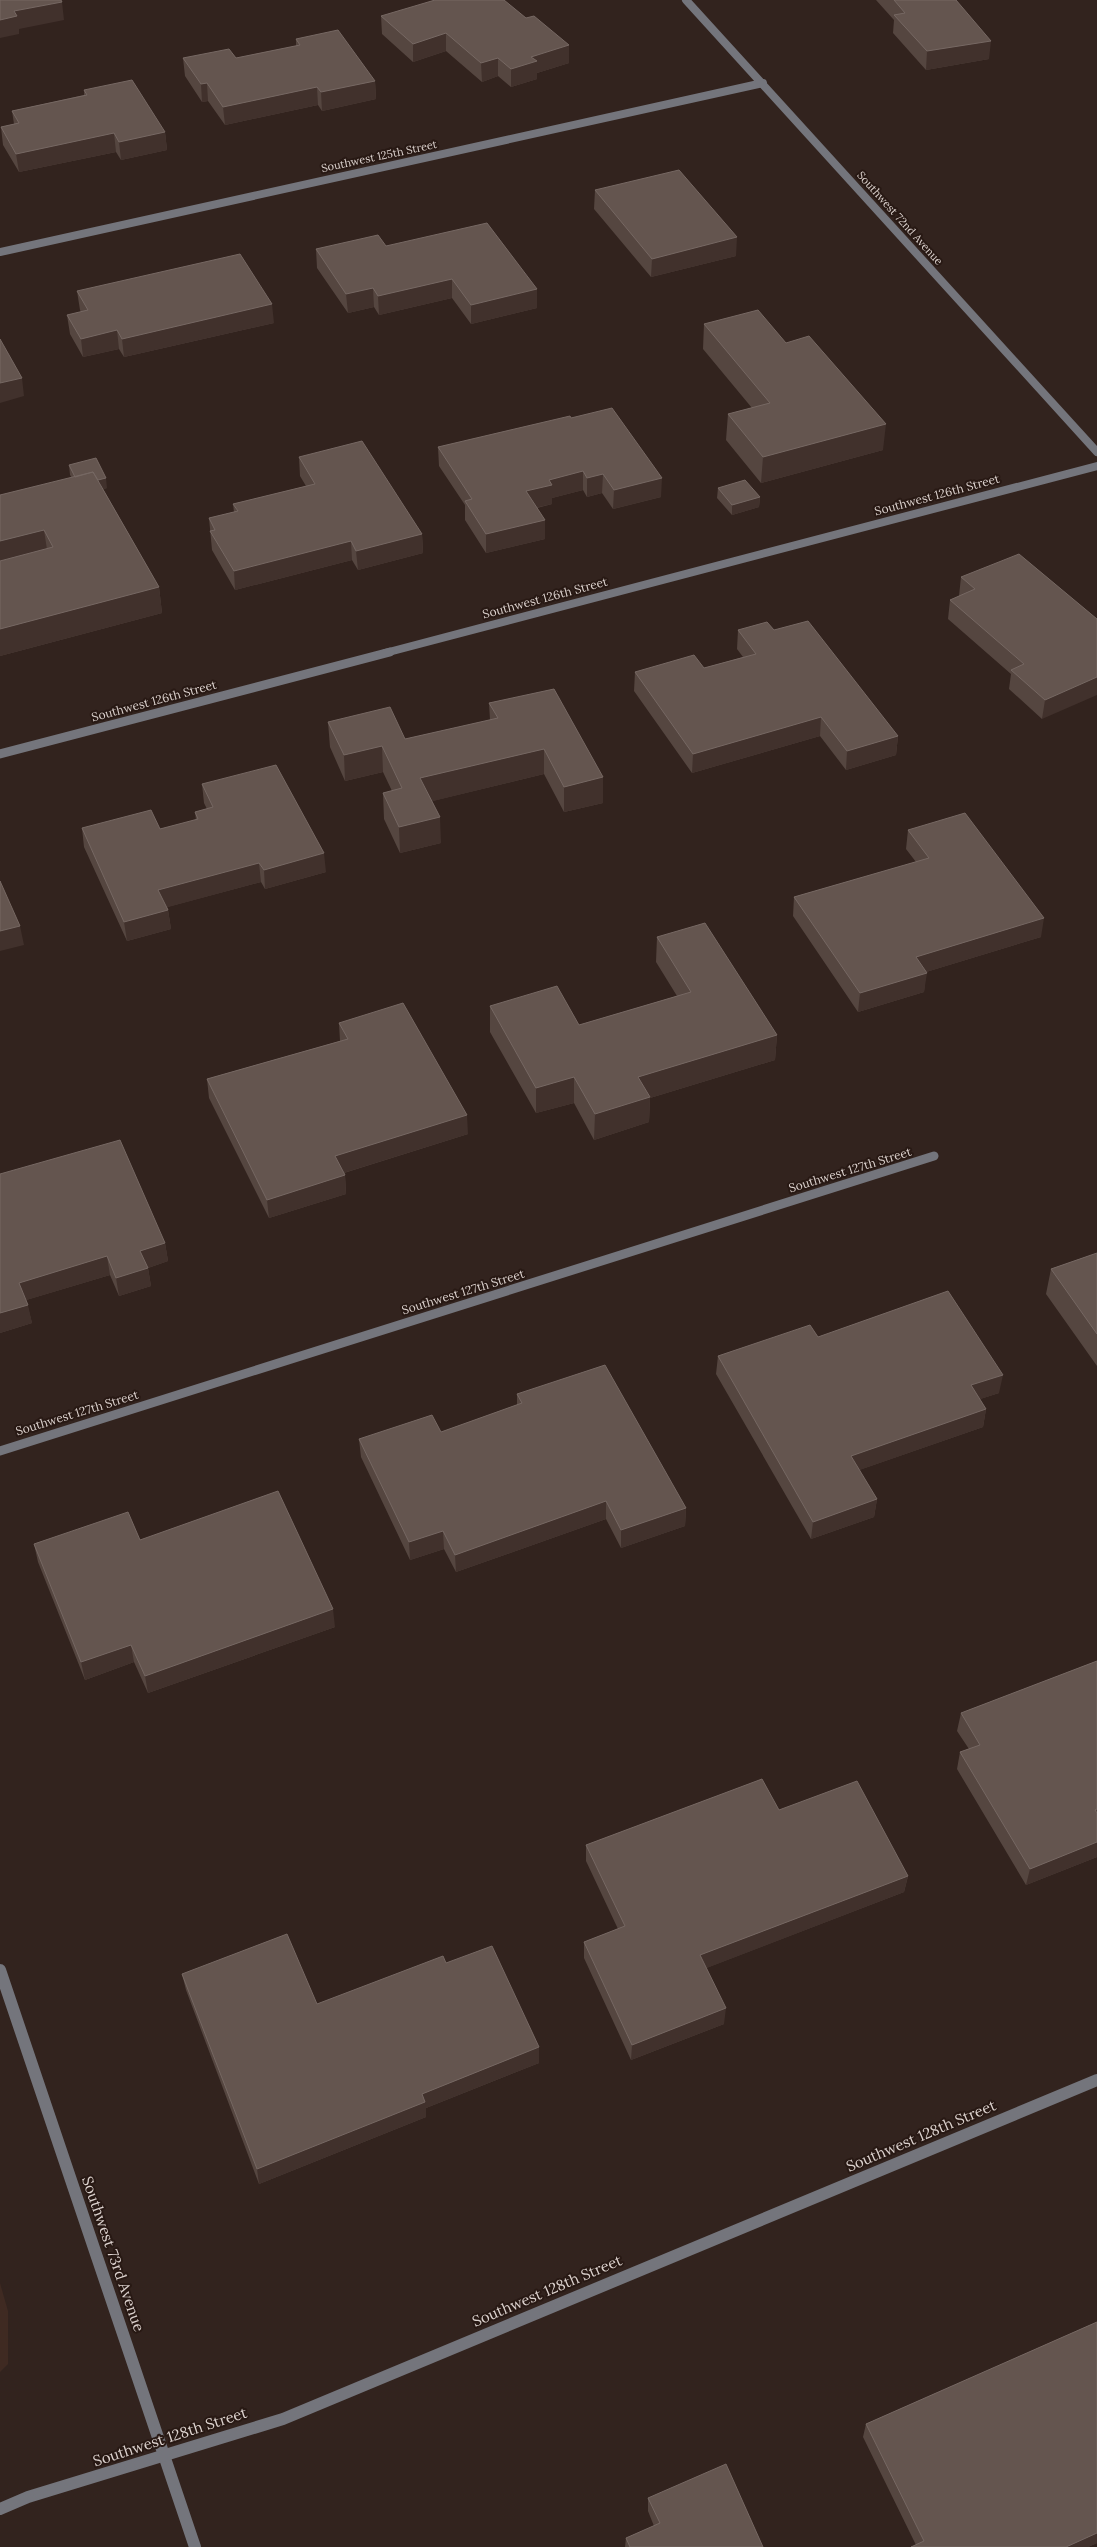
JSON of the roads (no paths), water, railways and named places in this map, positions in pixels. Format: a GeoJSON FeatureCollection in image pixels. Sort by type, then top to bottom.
{"type":"FeatureCollection","features":[{"type":"Feature","properties":{"kind":"street","name":"Southwest 72nd Avenue"},"geometry":{"type":"LineString","coordinates":[[686,0],[1097,452]]}},
{"type":"Feature","properties":{"kind":"street","name":"Southwest 125th Street"},"geometry":{"type":"LineString","coordinates":[[0,252],[763,83]]}},
{"type":"Feature","properties":{"kind":"street","name":"Southwest 126th Street"},"geometry":{"type":"LineString","coordinates":[[0,754],[1097,466]]}},
{"type":"Feature","properties":{"kind":"street","name":"Southwest 127th Street"},"geometry":{"type":"LineString","coordinates":[[0,1451],[934,1156]]}},
{"type":"Feature","properties":{"kind":"street","name":"Southwest 73rd Avenue"},"geometry":{"type":"LineString","coordinates":[[0,1970],[195,2547]]}},
{"type":"Feature","properties":{"kind":"street","name":"Southwest 128th Street"},"geometry":{"type":"LineString","coordinates":[[0,2509],[28,2497],[282,2419],[1097,2080]]}}]}
